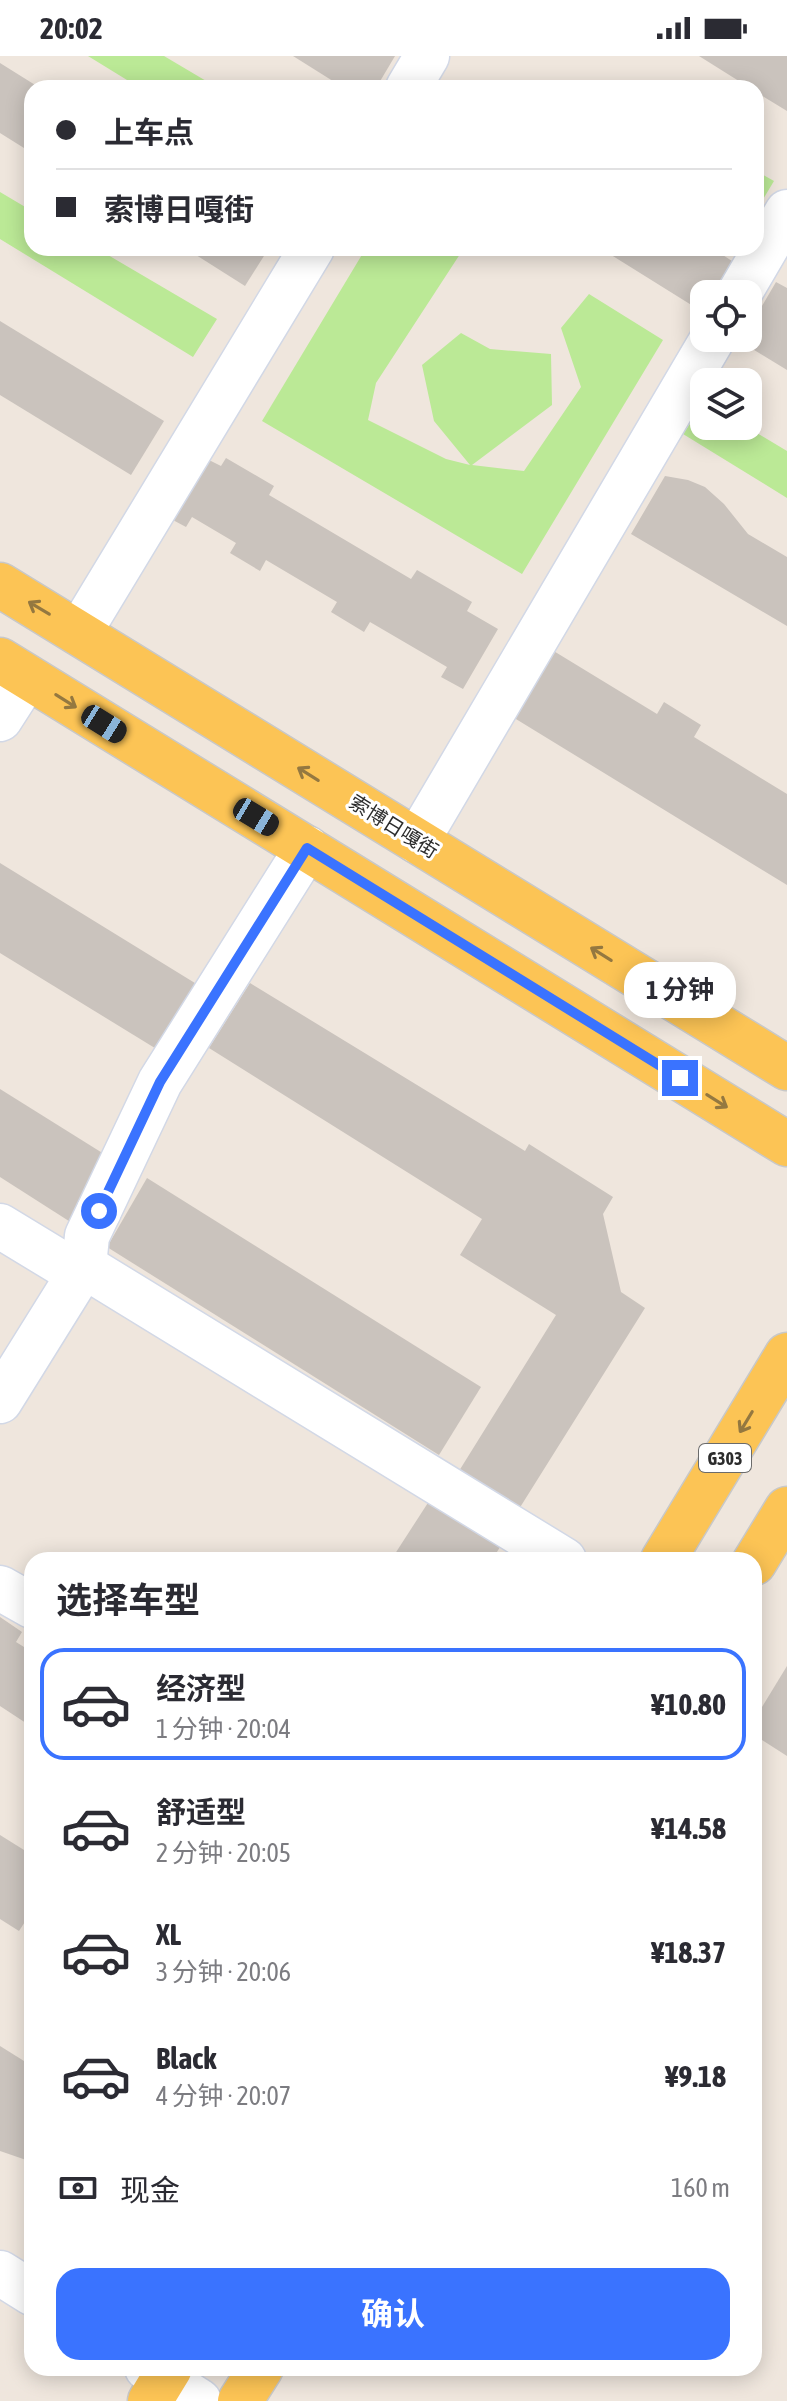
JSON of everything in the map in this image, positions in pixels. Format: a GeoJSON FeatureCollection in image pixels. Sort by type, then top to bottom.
{"type":"FeatureCollection","features":[{"type":"Feature","properties":{"kind":"main road","name":"索博日嘎街"},"geometry":{"type":"LineString","coordinates":[[0,585],[787,1068]]}},
{"type":"Feature","properties":{"kind":"main road"},"geometry":{"type":"LineString","coordinates":[[14,668],[787,1144]]}},
{"type":"Feature","properties":{"kind":"main road","name":"G303"},"geometry":{"type":"LineString","coordinates":[[668,1552],[787,1355]]}},
{"type":"Feature","properties":{"kind":"main road"},"geometry":{"type":"LineString","coordinates":[[761,1552],[787,1509]]}},
{"type":"Feature","properties":{"kind":"main road"},"geometry":{"type":"LineString","coordinates":[[240,2401],[256,2376]]}},
{"type":"Feature","properties":{"kind":"street"},"geometry":{"type":"LineString","coordinates":[[413,80],[427,56]]}},
{"type":"Feature","properties":{"kind":"street"},"geometry":{"type":"LineString","coordinates":[[764,251],[787,212]]}},
{"type":"Feature","properties":{"kind":"street"},"geometry":{"type":"LineString","coordinates":[[79,633],[307,256]]}},
{"type":"Feature","properties":{"kind":"street"},"geometry":{"type":"LineString","coordinates":[[747,280],[761,256]]}},
{"type":"Feature","properties":{"kind":"street"},"geometry":{"type":"LineString","coordinates":[[417,841],[705,352]]}},
{"type":"Feature","properties":{"kind":"street"},"geometry":{"type":"LineString","coordinates":[[0,719],[14,668]]}},
{"type":"Feature","properties":{"kind":"street"},"geometry":{"type":"LineString","coordinates":[[0,1401],[81,1270],[87,1236],[160,1082],[307,848]]}},
{"type":"Feature","properties":{"kind":"street"},"geometry":{"type":"LineString","coordinates":[[0,1226],[81,1270],[551,1552]]}},
{"type":"Feature","properties":{"kind":"street"},"geometry":{"type":"LineString","coordinates":[[0,1588],[24,1602]]}},
{"type":"Feature","properties":{"kind":"street"},"geometry":{"type":"LineString","coordinates":[[0,2273],[24,2288]]}},
{"type":"Feature","properties":{"kind":"green space"},"geometry":{"type":"Polygon","coordinates":[[[88,56],[164,56],[204,80],[127,80],[88,56]]]}},
{"type":"Feature","properties":{"kind":"green space"},"geometry":{"type":"Polygon","coordinates":[[[764,175],[774,181],[764,198],[764,175]]]}},
{"type":"Feature","properties":{"kind":"green space"},"geometry":{"type":"Polygon","coordinates":[[[0,192],[24,206],[24,254],[0,239],[0,192]]]}},
{"type":"Feature","properties":{"kind":"green space"},"geometry":{"type":"Polygon","coordinates":[[[28,256],[110,256],[217,319],[193,357],[28,256]]]}},
{"type":"Feature","properties":{"kind":"green space"},"geometry":{"type":"Polygon","coordinates":[[[361,256],[459,256],[376,383],[368,420],[446,459],[470,465],[434,421],[422,365],[461,333],[490,349],[551,354],[552,405],[472,465],[524,471],[581,387],[561,328],[589,294],[663,340],[522,574],[262,421],[361,256]]]}},
{"type":"Feature","properties":{"kind":"green space"},"geometry":{"type":"Polygon","coordinates":[[[690,424],[690,438],[683,434],[690,424]]]}},
{"type":"Feature","properties":{"kind":"green space"},"geometry":{"type":"Polygon","coordinates":[[[762,436],[787,451],[787,498],[693,440],[762,440],[762,436]]]}},
{"type":"Feature","properties":{"kind":"building"},"geometry":{"type":"Polygon","coordinates":[[[293,56],[395,56],[381,80],[331,80],[293,56]]]}},
{"type":"Feature","properties":{"kind":"building"},"geometry":{"type":"Polygon","coordinates":[[[699,56],[787,56],[787,111],[764,97],[764,80],[737,80],[699,56]]]}},
{"type":"Feature","properties":{"kind":"building"},"geometry":{"type":"Polygon","coordinates":[[[0,63],[27,80],[24,80],[24,148],[0,133],[0,63]]]}},
{"type":"Feature","properties":{"kind":"building"},"geometry":{"type":"Polygon","coordinates":[[[198,256],[264,256],[245,286],[198,256]]]}},
{"type":"Feature","properties":{"kind":"building"},"geometry":{"type":"Polygon","coordinates":[[[613,256],[724,256],[732,261],[720,280],[690,280],[690,304],[613,256]]]}},
{"type":"Feature","properties":{"kind":"building"},"geometry":{"type":"Polygon","coordinates":[[[776,282],[787,288],[787,370],[757,352],[762,352],[762,306],[776,282]]]}},
{"type":"Feature","properties":{"kind":"building"},"geometry":{"type":"Polygon","coordinates":[[[0,321],[164,421],[131,475],[0,395],[0,321]]]}},
{"type":"Feature","properties":{"kind":"building"},"geometry":{"type":"Polygon","coordinates":[[[226,458],[274,486],[269,495],[411,579],[417,570],[472,602],[467,611],[498,629],[463,689],[441,677],[447,667],[370,622],[364,632],[331,612],[337,602],[266,560],[260,571],[230,553],[236,543],[192,517],[186,527],[171,519],[207,459],[221,466],[226,458]]]}},
{"type":"Feature","properties":{"kind":"building"},"geometry":{"type":"Polygon","coordinates":[[[665,476],[705,487],[724,504],[748,534],[787,557],[787,626],[631,534],[665,476]]]}},
{"type":"Feature","properties":{"kind":"building"},"geometry":{"type":"Polygon","coordinates":[[[552,650],[657,714],[664,702],[701,725],[694,737],[787,794],[787,885],[511,716],[552,650]]]}},
{"type":"Feature","properties":{"kind":"building"},"geometry":{"type":"Polygon","coordinates":[[[0,863],[203,988],[163,1053],[0,953],[0,863]]]}},
{"type":"Feature","properties":{"kind":"building"},"geometry":{"type":"Polygon","coordinates":[[[250,983],[525,1151],[529,1144],[613,1197],[603,1214],[621,1292],[645,1308],[519,1509],[459,1471],[556,1315],[460,1255],[482,1219],[209,1048],[250,983]]]}},
{"type":"Feature","properties":{"kind":"building"},"geometry":{"type":"Polygon","coordinates":[[[0,1089],[112,1159],[72,1223],[0,1177],[0,1089]]]}},
{"type":"Feature","properties":{"kind":"building"},"geometry":{"type":"Polygon","coordinates":[[[147,1178],[481,1387],[439,1455],[107,1247],[147,1178]]]}},
{"type":"Feature","properties":{"kind":"building"},"geometry":{"type":"Polygon","coordinates":[[[433,1495],[505,1539],[497,1552],[396,1552],[433,1495]]]}},
{"type":"Feature","properties":{"kind":"building"},"geometry":{"type":"Polygon","coordinates":[[[0,1617],[22,1632],[16,1642],[24,1647],[24,1722],[0,1706],[0,1617]]]}},
{"type":"Feature","properties":{"kind":"building"},"geometry":{"type":"Polygon","coordinates":[[[787,1666],[787,1756],[762,1740],[762,1707],[787,1666]]]}},
{"type":"Feature","properties":{"kind":"building"},"geometry":{"type":"Polygon","coordinates":[[[0,1835],[24,1850],[24,1923],[19,1931],[0,1919],[0,1835]]]}},
{"type":"Feature","properties":{"kind":"building"},"geometry":{"type":"Polygon","coordinates":[[[0,2046],[24,2061],[24,2159],[0,2151],[0,2046]]]}},
{"type":"Feature","properties":{"kind":"route"},"geometry":{"type":"LineString","coordinates":[[99,1211],[160,1082],[307,848],[680,1078]]}}]}
